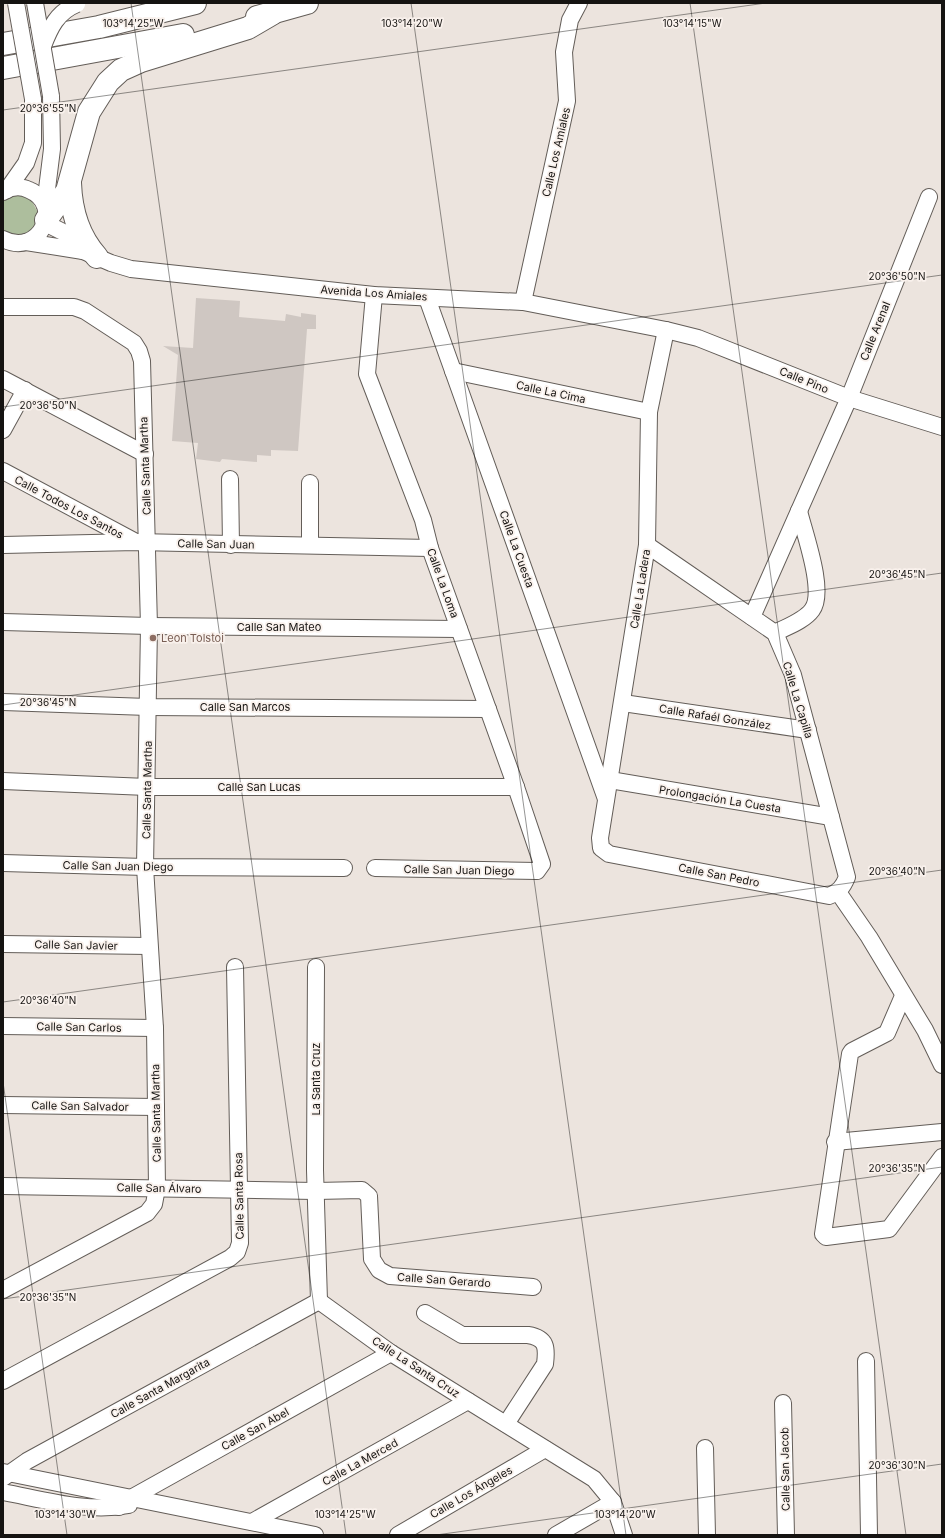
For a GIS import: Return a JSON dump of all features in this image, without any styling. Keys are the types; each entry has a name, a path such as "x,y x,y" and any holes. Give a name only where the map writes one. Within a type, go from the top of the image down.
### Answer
{"highway":[{"path":"3,44 99,26 195,3"},
{"path":"3,68 173,37 272,14 307,3"},
{"path":"45,216 63,198 70,183 89,112 108,82 121,70 141,61 248,28 272,14"},
{"path":"70,183 72,207 80,232 90,254"}],"street":[{"path":"5,191 26,163 32,148 34,132 34,99 16,3"},
{"path":"12,242 38,235 45,216 52,149 51,96 35,3"},
{"path":"43,46 55,20 65,10 78,3"},
{"name":"Calle Los Amiales","path":"523,302 567,101 564,52 570,20 579,3"},
{"name":"Avenida Los Amiales","path":"5,191 16,188 29,190 40,198 45,216 90,254"},
{"name":"Calle Arenal","path":"752,617 849,398 929,197"},
{"name":"Avenida Los Amiales","path":"12,242 90,254 132,269 374,295 523,302 666,330"},
{"name":"Calle La Loma","path":"374,295 367,374 422,520 430,548 516,787 542,864 540,868"},
{"name":"Calle La Cuesta","path":"427,298 607,801"},
{"name":"Calle Santa Martha","path":"3,307 74,307 85,311 134,343 139,351 142,361 145,454 142,542 149,626 146,867 149,946 155,1028 157,1188 154,1204 147,1213 3,1290"},
{"name":"Calle Pino","path":"666,330 698,338 849,398 942,427"},
{"name":"Calle La Ladera","path":"601,848 600,838 623,703 647,545 649,412 666,330"},
{"name":"Calle La Cima","path":"453,371 649,412"},
{"path":"3,379 145,454"},
{"path":"3,430 25,390"},
{"name":"Calle Todos Los Santos","path":"3,471 142,542"},
{"path":"230,479 231,545"},
{"path":"310,483 310,545"},
{"path":"647,545 775,633 813,610 816,594 816,576 799,510"},
{"name":"Calle San Juan","path":"3,545 142,542 430,548"},
{"name":"Calle San Mateo","path":"3,622 149,626 459,629"},
{"name":"Calle La Capilla","path":"775,633 793,675 847,877 844,885 838,892"},
{"name":"Calle San Marcos","path":"3,702 148,707 488,709"},
{"name":"Calle Rafaél González","path":"623,703 808,730"},
{"name":"Prolongación La Cuesta","path":"610,780 831,817"},
{"name":"Calle San Lucas","path":"3,781 147,786 516,787"},
{"name":"Calle San Pedro","path":"601,848 609,854 829,896 838,892"},
{"name":"Calle San Juan Diego","path":"3,864 146,867 233,866 344,868"},
{"name":"Calle San Juan Diego","path":"375,868 537,871 540,868"},
{"path":"838,892 869,937 903,996 925,1030 942,1064"},
{"name":"Calle San Javier","path":"3,944 149,946"},
{"name":"Calle Santa Rosa","path":"3,1381 230,1258 237,1252 240,1243 235,967"},
{"name":"La Santa Cruz","path":"316,967 316,1191"},
{"path":"903,996 887,1033 852,1051 850,1054 835,1142 822,1230 823,1234 826,1237 889,1229 942,1157"},
{"name":"Calle San Carlos","path":"3,1026 155,1028"},
{"name":"Calle San Salvador","path":"3,1105 156,1107"},
{"path":"835,1142 942,1132"},
{"name":"Calle San Álvaro","path":"3,1186 316,1191 362,1190 369,1196 369,1201"},
{"path":"316,1191 319,1301"},
{"name":"Calle San Gerardo","path":"369,1201 372,1259 379,1270 390,1276 533,1287"},
{"name":"Calle La Santa Cruz","path":"319,1301 391,1353 594,1479 610,1496"},
{"name":"Calle Santa Margarita","path":"5,1474 319,1301"},
{"path":"425,1313 462,1334 538,1336 544,1344 546,1353 545,1364 520,1405 506,1424"},
{"name":"Calle San Abel","path":"125,1503 391,1353"},
{"path":"866,1361 869,1535"},
{"name":"Calle La Merced","path":"252,1522 468,1401"},
{"name":"Calle San Jacob","path":"783,1403 786,1535"},
{"path":"705,1448 707,1535"},
{"name":"Calle Los Ángeles","path":"398,1535 545,1449"},
{"path":"5,1474 125,1503"},
{"path":"3,1492 88,1508 125,1503 151,1502 315,1535"},
{"path":"556,1535 610,1496 624,1535"}],"green space":[{"path":"21,194 32,201 38,213 38,220 31,231 18,237 3,231 3,200 7,197"}],"building":[{"path":"196,298 240,301 239,317 285,321 286,314 301,317 301,313 316,315 316,329 307,329 298,451 271,450 271,456 257,455 257,462 222,459 220,462 196,459 198,443 172,441 178,355 163,346 193,348"}],"place":[{"name":"Leon Tolstoi","path":"153,638"}]}
